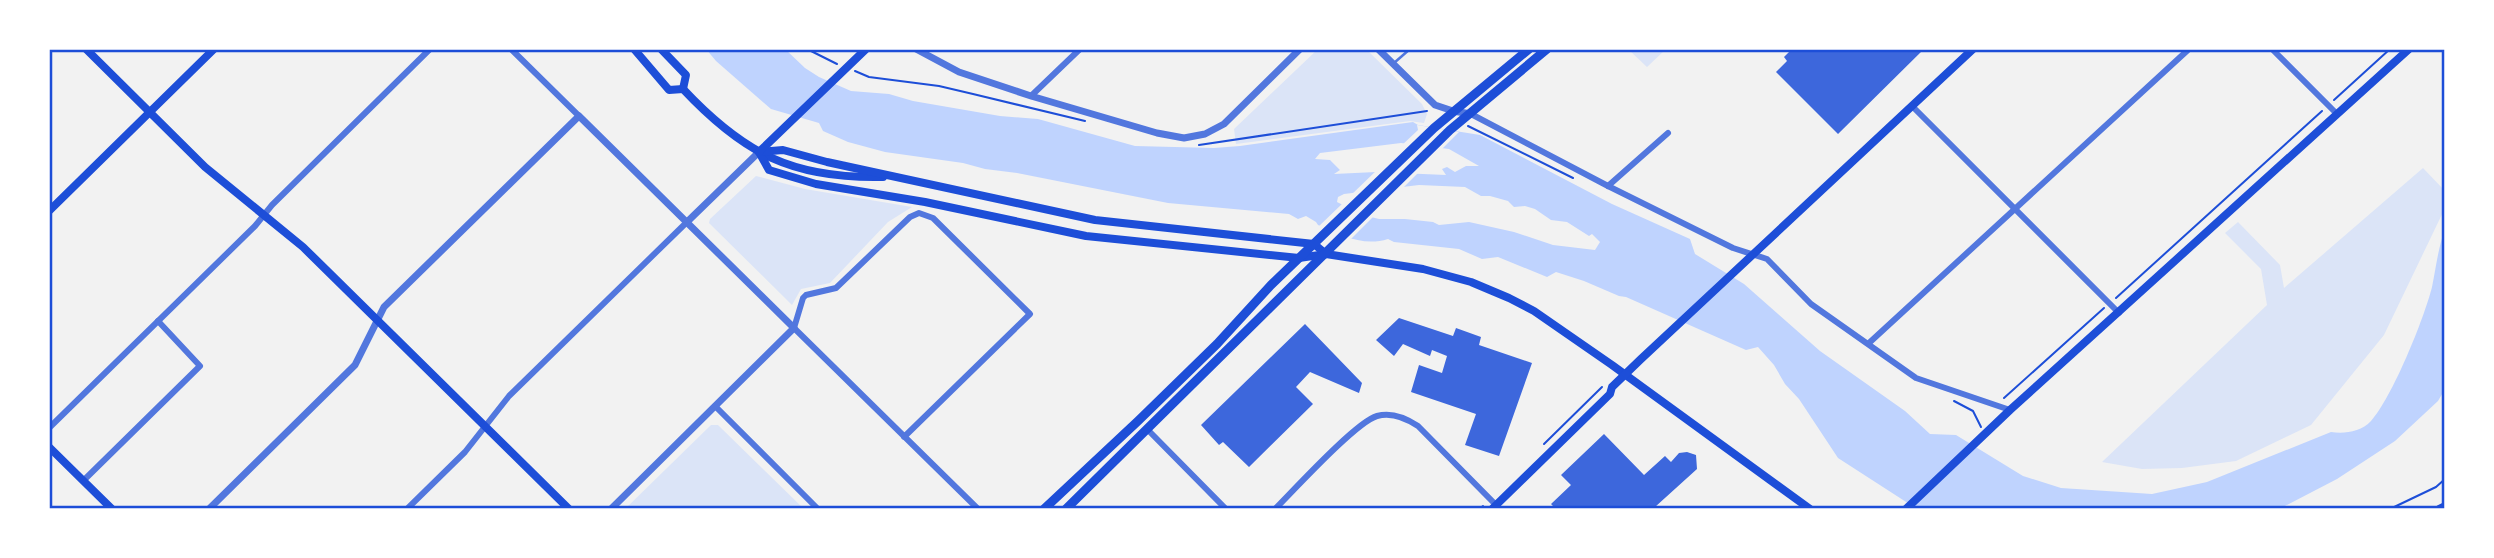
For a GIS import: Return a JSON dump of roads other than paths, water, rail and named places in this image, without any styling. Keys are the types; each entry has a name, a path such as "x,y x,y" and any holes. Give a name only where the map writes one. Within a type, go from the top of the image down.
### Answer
{"main road":[{"path":"86,49 222,183 303,247 569,509"},
{"path":"49,211 214,49"},
{"path":"634,49 670,90 683,89 718,124 739,141 759,152 791,166 820,173 855,178 896,177"},
{"path":"661,49 686,75 683,89"},
{"path":"1044,509 1157,403 1299,258 1434,128 1529,49"},
{"path":"1066,509 1450,131 1547,49"},
{"path":"1906,509 2010,411 2409,49"},
{"path":"1496,508 1609,394 1625,374 1970,50"},
{"path":"759,152 866,51"},
{"path":"759,152 783,150 1095,220 1314,244 1326,254"},
{"path":"759,152 769,170 816,184 925,202 1086,236 1299,258 1326,254 1440,272 1471,282 1534,311 1811,509"},
{"path":"49,447 112,509"},
{"path":"1786,490 1821,509"},
{"path":"2439,509 2445,506"}],"street":[{"path":"49,428 430,49"},
{"path":"511,49 978,509"},
{"path":"916,49 958,72 1157,133 1184,138 1205,134 1224,124 1300,49"},
{"path":"1031,96 1080,49"},
{"path":"1378,49 1435,105 1471,114 1733,248 1767,259 1811,304 1916,378 2010,411"},
{"path":"1869,343 2189,49"},
{"path":"2272,49 2337,114"},
{"path":"1912,106 2119,313"},
{"path":"209,509 355,365 386,305 579,116"},
{"path":"1608,186 1668,133"},
{"path":"407,509 465,452 509,396 759,152"},
{"path":"611,509 793,328 803,298 810,293 835,288 902,223 914,215 923,214 933,218 1030,314 904,437"},
{"path":"83,481 200,366 158,321"},
{"path":"715,406 818,509"},
{"path":"1275,509 1356,429 1375,416 1384,415 1403,418 1418,426 1496,508"},
{"path":"1147,429 1226,509"}],"lane":[{"path":"1393,64 1410,49"}],"water":[{"path":"706,49 785,49 819,77 851,91 889,94 913,101 1000,116 1038,119 1135,146 1240,146 1413,122 1480,135 1612,204 1690,239 1695,254 1744,284 1820,351 1905,411 1930,434 1956,435 2023,476 2061,488 2152,494 2207,482 2331,432 2352,431 2367,425 2388,395 2415,337 2432,287 2445,229 2445,389 2438,401 2395,441 2337,479 2279,509 1917,509 1838,458 1799,399 1758,347 1746,350 1584,281 1556,272 1547,277 1498,257 1482,259 1459,249 1394,242 1388,239 1370,242 1352,239 1318,225 1306,216 1298,219 1289,214 1168,203 963,163 885,152 848,142 823,131 819,123 771,109","holes":["1401,143 1449,149 1479,166 1466,166 1455,172 1447,167 1442,169 1446,175 1376,172 1334,174 1340,170 1330,160 1315,159 1320,153","1419,185 1465,187 1481,196 1508,201 1514,207 1535,209 1551,220 1567,222 1589,236 1592,234 1600,242 1595,250 1553,245 1514,232 1469,222 1439,225 1405,219 1379,219 1363,215 1337,202 1338,197 1344,194"]}]}
